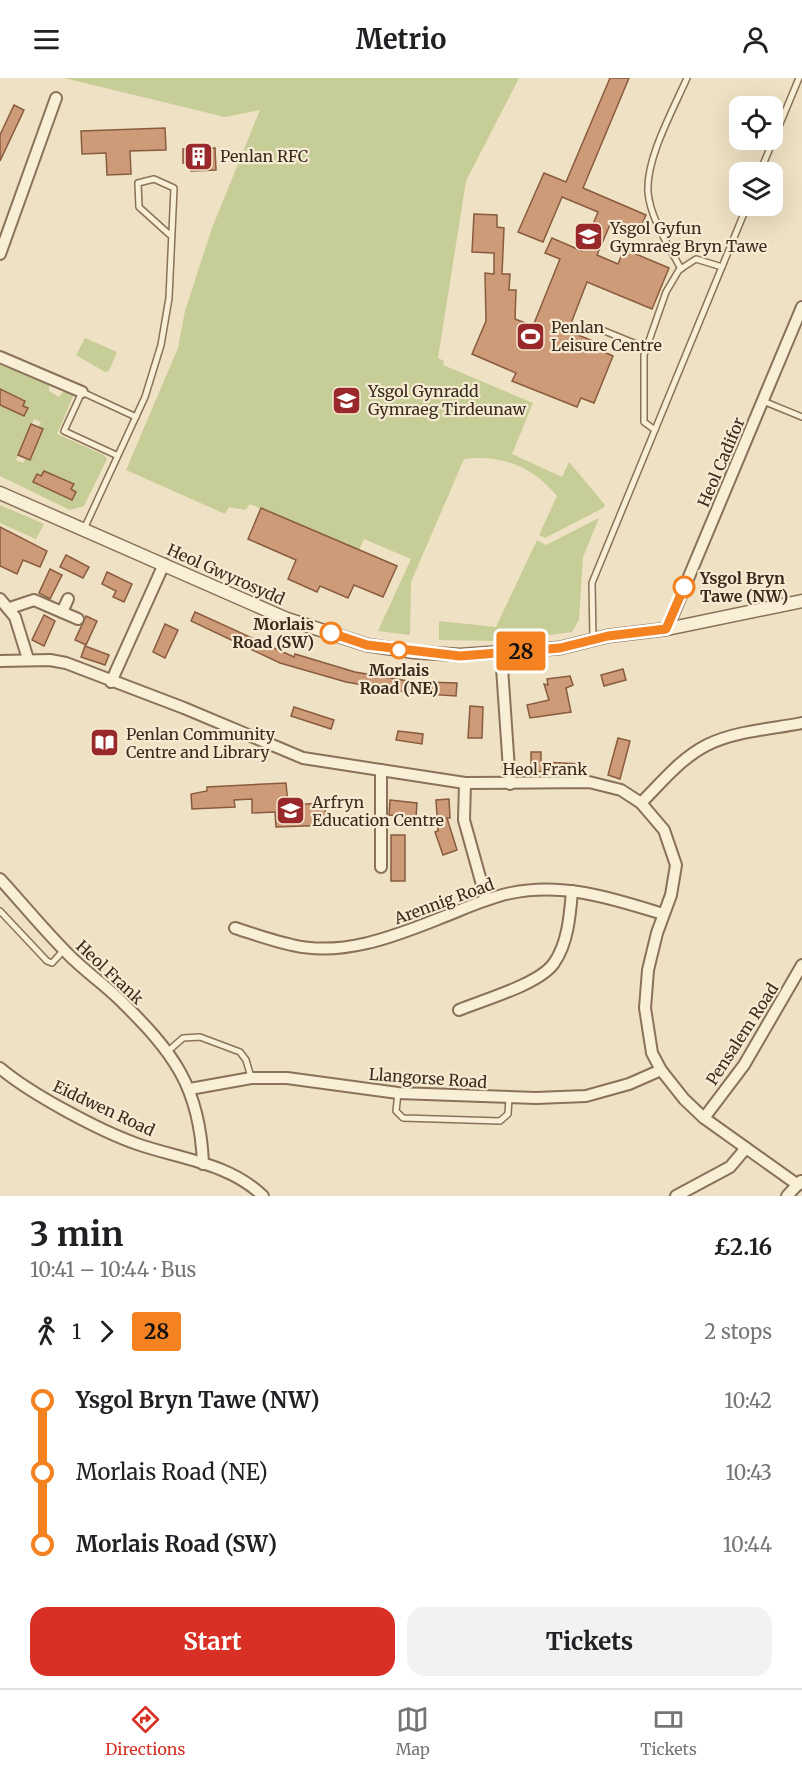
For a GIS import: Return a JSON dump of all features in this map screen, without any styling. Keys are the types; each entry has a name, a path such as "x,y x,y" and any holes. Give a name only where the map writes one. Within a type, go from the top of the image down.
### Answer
{"street":[{"path":"0,254 56,98"},
{"name":"Heol Cadifor","path":"666,629 763,401 797,331 802,307"},
{"path":"0,357 82,392"},
{"name":"Heol Gwyrosydd","path":"0,493 287,619 367,645 460,656 560,648 608,636 666,629 802,601"},
{"path":"111,682 164,564"},
{"path":"62,612 68,598"},
{"path":"0,599 10,608 28,659"},
{"path":"10,608 34,600 78,619"},
{"path":"501,653 510,784"},
{"name":"Heol Frank","path":"0,661 28,659 66,663 184,708 303,758 465,783 589,782 621,790 641,803 664,830 676,865 671,895 663,914 648,970 645,1008 652,1053 661,1070 684,1099 704,1118 800,1182"},
{"path":"641,803 677,767 707,745 740,735 802,723"},
{"path":"381,770 381,867"},
{"path":"465,783 464,819 486,899"},
{"name":"Heol Frank","path":"0,879 64,950 118,998 177,1064 190,1089 201,1132 203,1164"},
{"name":"Arennig Road","path":"235,928 294,946 342,948 413,929 486,899 512,892 543,889 600,894 663,914"},
{"path":"459,1010 542,975 554,964 562,950 569,921 572,891"},
{"name":"Pensalem Road","path":"704,1118 744,1065 802,965"},
{"name":"Eiddwen Road","path":"0,1068 57,1106 136,1144 187,1157 234,1175 263,1196"},
{"name":"Llangorse Road","path":"190,1089 251,1078 287,1078 398,1093 509,1098 586,1096 628,1084 661,1070"},
{"path":"676,1196 729,1167 746,1148"},
{"path":"787,1196 800,1182"}],"lane":[{"path":"681,269 662,235 648,194 656,152 687,78"},
{"path":"764,162 799,78"},
{"path":"84,528 116,455 136,417 154,372 167,322 174,188 154,179 138,183 139,207 170,235"},
{"path":"593,641 592,583 743,216"},
{"path":"654,430 642,421 646,348 666,292 681,269 696,259 722,267"},
{"path":"602,330 646,348"},
{"path":"116,455 64,431 82,392 136,417"},
{"path":"763,401 802,417"},
{"path":"0,911 47,961 52,963 64,950"},
{"path":"166,1052 183,1038 200,1037 240,1052 246,1060 251,1078"},
{"path":"398,1093 396,1111 403,1118 500,1122 508,1114 509,1098"}],"green space":[{"name":"Ysgol Gynradd Gymraeg Tirdeunaw","path":"64,78 519,78 466,181 438,358 444,361 443,365 533,403 512,454 562,477 569,462 605,505 603,508 545,538 539,535 557,496 548,486 527,470 504,461 464,459 411,582 410,635 378,631 411,559 364,539 359,550 250,504 245,510 229,507 225,514 126,470 178,348 185,311 212,228 260,110 225,117"},
{"path":"85,338 117,352 109,371 105,372 76,355"},
{"path":"0,361 45,381 49,384 49,391 59,397 65,390 74,394 57,434 104,455 107,459 84,506 70,510 0,476 0,405 24,416 28,408 23,406 25,400 0,389","holes":["34,419 41,422 38,427 43,430 30,459 26,458 23,463 16,460","44,471 73,485 71,489 76,492 73,499 34,482 37,474 41,476"]},
{"path":"0,505 44,524 36,539 0,523"},
{"path":"599,518 583,557 579,620 572,632 505,641 439,640 439,621 496,627 537,540 546,545"}],"building":[{"path":"610,78 629,78 583,188 646,215 639,231 612,220 597,255 618,264 624,249 669,268 652,309 587,282 568,331 593,341 591,346 613,356 594,403 581,398 577,407 512,381 516,373 472,354 486,321 485,273 494,274 494,253 472,252 474,214 497,215 497,227 504,228 502,274 510,274 509,290 516,290 515,319 533,326 560,259 545,253 552,238 582,251 598,212 562,197 543,242 518,232 544,173 566,182"},
{"path":"14,105 24,110 0,161 0,135"},
{"path":"165,128 166,150 130,151 131,174 107,175 106,153 82,154 81,131"},
{"name":"Penlan RFC","path":"215,148 216,170 191,171 191,163 183,163 183,149"},
{"path":"0,389 25,401 23,406 28,408 24,416 0,405"},
{"path":"31,424 43,429 30,460 18,455"},
{"path":"44,471 74,484 71,489 76,492 72,500 33,482 37,474 41,476"},
{"path":"261,508 397,566 383,597 354,585 348,598 320,586 317,592 288,579 296,560 248,539"},
{"path":"0,527 47,551 40,567 23,560 17,574 0,566"},
{"path":"66,555 89,567 83,578 60,567"},
{"path":"50,569 62,575 50,599 39,593"},
{"path":"107,572 132,584 124,602 113,597 116,591 102,584"},
{"path":"195,612 294,657 295,654 355,672 426,684 426,682 457,683 456,696 411,693 346,682 280,663 191,621"},
{"path":"44,615 55,621 44,646 32,640"},
{"path":"86,616 97,621 86,645 75,640"},
{"path":"165,624 178,630 165,658 153,652"},
{"path":"85,646 109,655 105,665 81,657"},
{"path":"623,669 626,680 604,686 601,675"},
{"path":"570,676 573,685 566,688 571,712 530,718 527,705 549,700 544,684 548,685 547,679"},
{"path":"470,706 483,707 482,738 468,738"},
{"path":"294,707 334,720 331,729 291,716"},
{"path":"398,731 423,734 422,744 396,740"},
{"path":"618,738 630,741 620,779 608,775"},
{"path":"531,752 541,752 541,762 583,764 583,773 531,771"},
{"path":"286,783 288,805 323,803 326,813 330,813 331,825 276,827 275,812 252,813 252,799 234,800 235,807 192,809 191,794 207,791 207,787"},
{"path":"449,799 450,818 447,818 457,850 443,855 435,832 438,831 436,800"},
{"path":"390,800 417,803 416,817 389,815"},
{"path":"391,835 405,835 405,881 391,881"}],"bus line":[{"name":"28","path":"331,633 367,645 460,656 560,648 608,636 666,629 684,587"}],"place":[{"name":"Penlan RFC","path":"199,156"},
{"name":"Ysgol Gyfun Gymraeg Bryn Tawe","path":"589,237"},
{"name":"Penlan Leisure Centre","path":"530,336"},
{"name":"Ysgol Gynradd Gymraeg Tirdeunaw","path":"347,400"},
{"name":"Ysgol Bryn Tawe (NW)","path":"684,587"},
{"name":"Morlais Road (SW)","path":"331,633"},
{"name":"Morlais Road (NE)","path":"399,650"},
{"name":"Penlan Community Centre and Library","path":"105,743"},
{"name":"Arfryn Education Centre","path":"291,811"}]}
